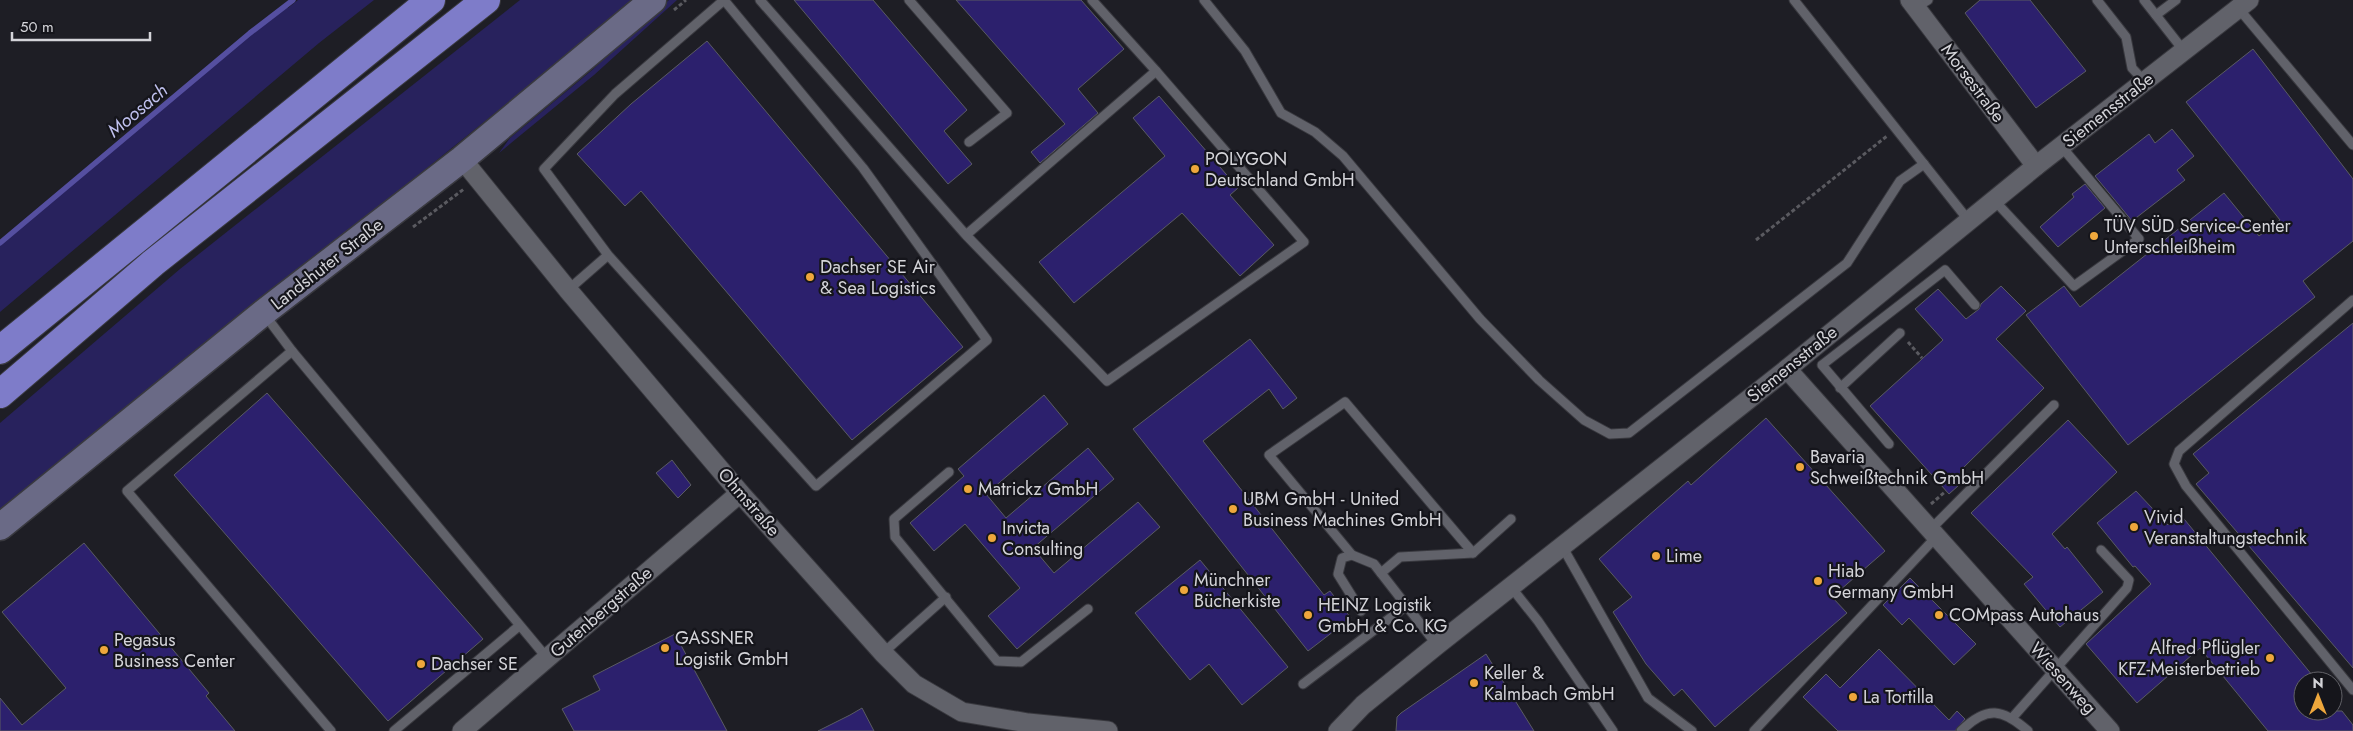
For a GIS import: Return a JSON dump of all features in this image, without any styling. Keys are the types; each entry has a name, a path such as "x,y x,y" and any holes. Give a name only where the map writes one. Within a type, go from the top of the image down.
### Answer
{"highway":[{"path":"0,350 431,0"},
{"path":"0,394 153,264 486,0"}],"main road":[{"name":"Landshuter Straße","path":"0,527 263,313 462,159 653,0"}],"street":[{"name":"Morsestraße","path":"1918,2 2036,166"},
{"name":"Siemensstraße","path":"1338,731 1363,705 1437,645 1786,369 2061,146 2244,4"},
{"name":"Ohmstraße","path":"462,159 568,290 740,493 883,653 914,684 962,712 1028,723 1108,731"},
{"name":"Wiesenweg","path":"1786,369 1934,532 2110,731"},
{"name":"Gutenbergstraße","path":"462,731 740,493"}],"lane":[{"path":"724,0 863,168 987,340 816,486 608,255 544,169 615,94 724,0"},
{"path":"760,0 966,235 1108,381 1304,242 1092,0"},
{"path":"909,0 1007,112 969,142"},
{"path":"1204,0 1245,51 1281,112 1315,132 1343,156 1480,319 1538,380 1584,420 1610,434 1629,433 1636,428 1847,263 1900,181 1924,164"},
{"path":"1794,0 1969,221"},
{"path":"2097,0 2126,37 2132,68 2145,82"},
{"path":"2144,0 2184,51"},
{"path":"2156,15 2176,0"},
{"path":"2244,4 2353,144"},
{"path":"966,235 1156,71"},
{"path":"1994,200 2074,286 2139,239 2061,146"},
{"path":"568,290 608,255"},
{"path":"1890,444 1819,362 1945,270 1975,305"},
{"path":"2353,300 2179,451 2174,464 2186,486 2353,690"},
{"path":"263,313 292,351 547,658"},
{"path":"1840,388 1900,333"},
{"path":"292,351 127,492 331,731"},
{"path":"1437,645 1374,564 1352,554 1269,455 1345,402 1473,553"},
{"path":"1754,731 1934,532 2054,405"},
{"path":"949,472 894,519 894,536 997,661 1021,662 1088,609"},
{"path":"1381,574 1400,557 1473,553 1511,519"},
{"path":"1562,546 1648,698 1692,731"},
{"path":"2012,717 2127,588 2129,580 2102,550"},
{"path":"1352,554 1342,558 1338,574 1361,611"},
{"path":"1511,586 1538,621 1612,731"},
{"path":"883,653 946,597"},
{"path":"1303,684 1406,606"},
{"path":"394,731 519,626"},
{"path":"1961,731 1971,721 1995,712 2012,717 2028,731"}],"path":[{"path":"1756,240 1896,129"},
{"path":"1900,333 1922,358"},
{"path":"1927,507 1946,491"}],"shaded area":[{"path":"298,0 374,0 319,43 0,312 0,240 285,5 288,8"},
{"path":"520,0 635,0 0,513 0,423 180,269"},
{"path":"669,0 677,0 594,75 499,153 510,138 591,71"}],"building":[{"path":"794,0 873,0 967,110 944,131 972,164 948,184"},
{"path":"956,0 1081,0 1124,49 1078,89 1098,113 1040,163 1031,152 1065,124"},
{"path":"1980,0 2030,0 2086,71 2036,108 1965,13"},
{"name":"Dachser SE Air & Sea Logistics","path":"707,41 963,347 852,440 641,191 625,206 577,154 631,104"},
{"path":"2253,49 2353,179 2353,241 2303,281 2315,297 2128,445 2026,315 2064,286 2080,307 2224,193 2259,236 2280,220 2186,102"},
{"path":"1159,96 1238,188 1230,195 1274,245 1240,276 1182,213 1074,303 1039,262 1165,156 1133,118"},
{"path":"2172,129 2194,156 2177,170 2185,180 2132,221 2095,176 2149,134 2155,143"},
{"path":"2085,184 2105,208 2058,247 2040,227 2074,197 2072,194"},
{"path":"2001,286 2026,311 1996,339 2044,388 1961,470 1968,477 1949,494 1870,406 1943,340 1915,309 1938,289 1966,319 1979,309 1981,304"},
{"path":"2353,323 2353,668 2196,484 2209,473 2193,454"},
{"path":"1250,339 1297,398 1283,409 1269,389 1203,441 1324,595 1330,591 1351,618 1308,651 1133,429"},
{"path":"267,393 483,639 388,721 174,475"},
{"path":"1044,395 1068,424 986,494 1006,518 1088,448 1114,479 1033,548 1054,573 1138,502 1160,527 1017,649 988,616 1020,588 965,524 934,551 910,523 964,476 958,469"},
{"path":"1766,418 1885,551 1832,597 1847,613 1715,727 1682,689 1674,696 1646,664 1613,612 1632,597 1599,559 1688,481 1691,485"},
{"path":"2068,420 2117,472 2052,534 2065,549 2067,547 2103,592 2060,627 2024,584 2033,577 1971,513"},
{"path":"672,460 691,485 678,498 656,473"},
{"path":"2136,491 2168,525 2180,514 2309,671 2293,671 2293,721 2343,721 2343,712 2353,725 2353,731 2268,731 2200,648 2137,703 2086,644 2151,584 2135,566 2133,567 2097,523"},
{"name":"Pegasus Business Center","path":"84,543 209,693 206,696 235,731 0,731 0,698 22,725 66,688 2,612"},
{"path":"1200,560 1288,667 1242,705 1209,664 1190,680 1135,613"},
{"path":"1910,578 1976,644 1954,665 1909,618 1902,625 1883,605"},
{"path":"675,634 727,731 574,731 562,709 600,690 593,676"},
{"path":"1879,649 1949,720 1957,711 1965,719 1955,731 1838,731 1803,697 1826,674 1840,688"},
{"name":"Keller & Kalmbach GmbH","path":"1486,654 1534,731 1396,731 1397,717 1401,713"},
{"path":"862,708 874,731 818,731 850,715"}],"waterway":[{"name":"Moosach","path":"0,243 250,33 293,0"}],"place":[{"name":"POLYGON Deutschland GmbH","path":"1195,169"},
{"name":"TÜV SÜD Service-Center Unterschleißheim","path":"2094,236"},
{"name":"Dachser SE Air & Sea Logistics","path":"810,277"},
{"name":"Bavaria Schweißtechnik GmbH","path":"1800,467"},
{"name":"Matrickz GmbH","path":"968,489"},
{"name":"UBM GmbH - United Business Machines GmbH","path":"1233,509"},
{"name":"Vivid Veranstaltungstechnik","path":"2134,527"},
{"name":"Invicta Consulting","path":"992,538"},
{"name":"Lime","path":"1656,556"},
{"name":"Hiab Germany GmbH","path":"1818,581"},
{"name":"Münchner Bücherkiste","path":"1184,590"},
{"name":"HEINZ Logistik GmbH & Co. KG","path":"1308,615"},
{"name":"COMpass Autohaus","path":"1939,615"},
{"name":"GASSNER Logistik GmbH","path":"665,648"},
{"name":"Pegasus Business Center","path":"104,650"},
{"name":"Alfred Pflügler KFZ-Meisterbetrieb","path":"2270,658"},
{"name":"Dachser SE","path":"421,664"},
{"name":"Keller & Kalmbach GmbH","path":"1474,683"},
{"name":"La Tortilla","path":"1853,697"}]}
